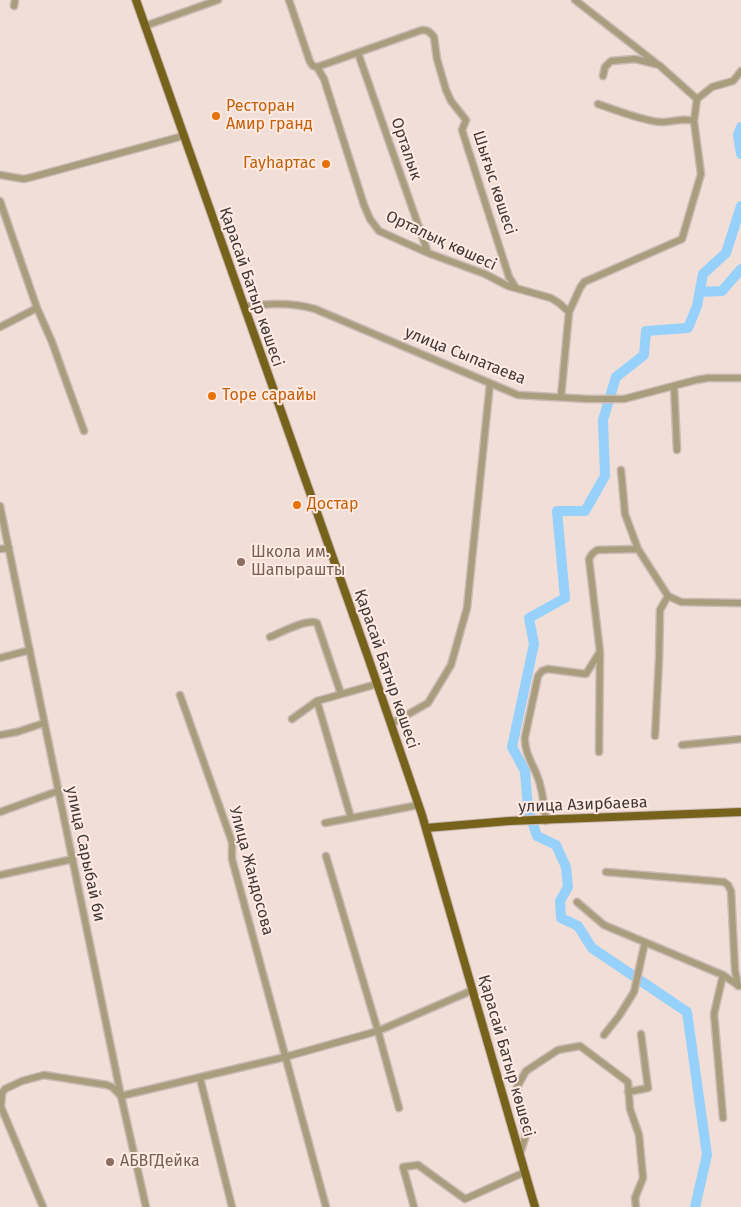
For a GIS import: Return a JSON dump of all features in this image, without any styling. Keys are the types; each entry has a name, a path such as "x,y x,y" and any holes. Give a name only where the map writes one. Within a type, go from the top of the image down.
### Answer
{"main road":[{"name":"Қарасай Батыр көшесі","path":"136,0 419,805 535,1207"},
{"name":"улица Азирбаева","path":"426,828 509,821 741,812"}],"street":[{"path":"145,26 218,0"},
{"name":"Орталық көшесі","path":"289,0 310,62 313,66 317,67 324,79 370,219 379,231 428,253 473,269 500,283 551,298 568,312"},
{"path":"575,0 659,65 697,99"},
{"name":"Шығыс көшесі","path":"358,53 422,30 428,30 431,33 435,44 436,59 446,90 451,101 466,120 462,130 509,277 516,288"},
{"path":"317,67 358,53"},
{"name":"Орталык","path":"358,53 428,253"},
{"path":"604,76 605,67 610,61 617,59 635,60 659,65"},
{"path":"561,397 568,312 580,288 584,282 682,239 701,174 694,121 697,99 712,87 733,81 741,70"},
{"path":"598,104 662,123 687,118 694,121"},
{"path":"0,175 24,179 184,136"},
{"path":"0,201 37,308 52,342 84,431"},
{"name":"улица Сыпатаева","path":"244,307 268,303 300,304 518,395 616,399 638,396 708,378 741,378"},
{"path":"0,327 37,308"},
{"path":"391,724 428,703 451,665 467,608 490,383"},
{"path":"674,386 677,450"},
{"path":"621,470 624,514 638,548 668,596 680,602 741,603"},
{"name":"улица Сарыбай би","path":"0,506 121,1096 146,1207"},
{"path":"0,549 9,548"},
{"path":"599,752 600,652 589,560 597,550 638,548"},
{"path":"655,736 660,610 668,596"},
{"path":"270,637 306,622 313,621 317,623 342,694"},
{"path":"0,658 30,650"},
{"path":"544,821 540,784 524,747 538,676 542,671 548,669 586,674 600,652"},
{"path":"292,719 316,701 377,684"},
{"name":"Улица Жандосова","path":"180,695 232,842 232,859 326,1207"},
{"path":"316,701 351,818"},
{"path":"0,735 17,732 44,723"},
{"path":"682,745 741,739"},
{"path":"0,812 58,792"},
{"path":"325,823 419,805"},
{"path":"326,856 399,1108"},
{"path":"0,875 73,859"},
{"path":"606,872 724,882 728,885 731,891 734,970 740,986"},
{"path":"577,902 604,924 723,975 740,986"},
{"path":"604,1035 620,1016 634,992 645,942"},
{"path":"723,975 714,1014 723,1118"},
{"path":"43,1207 1,1108 3,1091 22,1081 49,1075 107,1085 112,1087 121,1096 285,1057 378,1031 472,990"},
{"path":"628,1092 648,1088 640,1034"},
{"path":"520,1154 526,1135 517,1087 526,1071 558,1050 580,1046 628,1082 630,1109 639,1135 643,1178 636,1198 636,1207"},
{"path":"200,1078 232,1207"},
{"path":"414,1207 403,1167 418,1165 465,1199 525,1172"}],"waterway":[{"path":"741,127 738,135 741,154"},
{"path":"695,1207 707,1155 687,1012 592,948 578,926 561,918 560,901 568,887 566,867 556,845 537,836 528,809 525,771 512,747 534,644 529,618 565,598 557,511 585,511 605,476 603,420 616,377 644,355 646,331 688,328 697,306 703,274 726,253 741,206"},
{"path":"700,292 722,291 741,269"}],"place":[{"name":"Ресторан Амир гранд","path":"216,116"},
{"name":"Гауhартас","path":"326,164"},
{"name":"Торе сарайы","path":"212,396"},
{"name":"Достар","path":"297,505"},
{"name":"Школа им. Шапырашты","path":"241,562"},
{"name":"АБВГДейка","path":"110,1162"}]}
